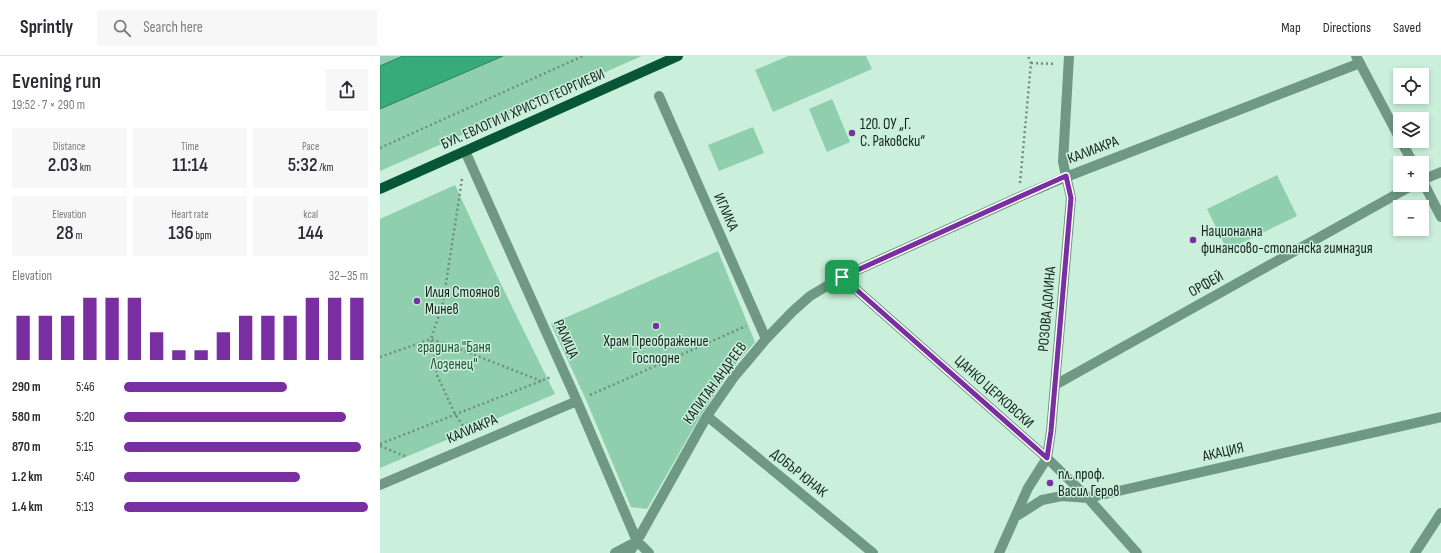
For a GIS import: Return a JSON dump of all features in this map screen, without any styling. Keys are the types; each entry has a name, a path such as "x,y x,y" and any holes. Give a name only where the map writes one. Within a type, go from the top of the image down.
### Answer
{"main road":[{"name":"БУЛ. ЕВЛОГИ И ХРИСТО ГЕОРГИЕВИ","path":"380,189 678,56"}],"street":[{"name":"РОЗОВА ДОЛИНА","path":"999,553 1028,488 1047,458 1051,431 1071,198 1063,162 1068,60"},
{"path":"1358,60 1393,125"},
{"name":"КАЛИАКРА","path":"842,277 1066,176 1358,60"},
{"name":"ИГЛИКА","path":"659,96 766,339"},
{"name":"РАЛИЦА","path":"465,151 577,401 637,541 648,553"},
{"path":"1429,177 1441,172"},
{"name":"ОРФЕЙ","path":"1056,385 1401,192"},
{"path":"1428,192 1441,217"},
{"name":"КАПИТАН АНДРЕЕВ","path":"630,553 707,416 734,377 766,339 793,311 810,296 842,277"},
{"name":"ЦАНКО ЦЕРКОВСКИ","path":"842,277 1047,458 1088,498 1137,553"},
{"name":"КАЛИАКРА","path":"380,485 577,401"},
{"name":"ДОБЪР ЮНАК","path":"707,416 873,553"},
{"name":"АКАЦИЯ","path":"1015,517 1042,500 1062,496 1088,498 1441,417"},
{"path":"1415,553 1441,514"},
{"path":"615,553 637,541"}],"path":[{"path":"380,148 583,56"},
{"path":"1019,197 1030,63 1028,56"},
{"path":"1030,63 1068,60"},
{"path":"463,173 443,303 431,339 437,375 455,414 475,444"},
{"path":"577,401 736,331"},
{"path":"380,357 431,339 541,381"},
{"path":"380,445 564,372"},
{"path":"380,445 425,465"}],"green space":[{"path":"380,56 642,56 380,171"},
{"path":"788,56 866,56 872,69 773,112 755,70"},
{"path":"832,99 850,142 827,152 809,109"},
{"path":"753,127 764,153 719,171 708,145"},
{"path":"1277,175 1297,216 1227,250 1207,209"},
{"name":"градина \"Баня Лозенец\"","path":"455,185 497,276 555,394 380,468 380,219"},
{"path":"718,251 755,342 730,371 701,415 647,509 631,507 587,402 551,324"}],"shaded area":[{"path":"403,56 503,56 380,109 380,66"}],"place":[{"name":"120. ОУ „Г. С. Раковски“","path":"852,133"},
{"name":"Национална финансово-стопанска гимназия","path":"1193,240"},
{"name":"Илия Стоянов Минев","path":"417,301"},
{"name":"Храм Преображение Господне","path":"656,326"},
{"name":"пл. проф. Васил Геров","path":"1050,483"}],"route":[{"path":"1066,176 1071,198 1051,431 1047,458 883,313 842,277 1066,176"}]}
